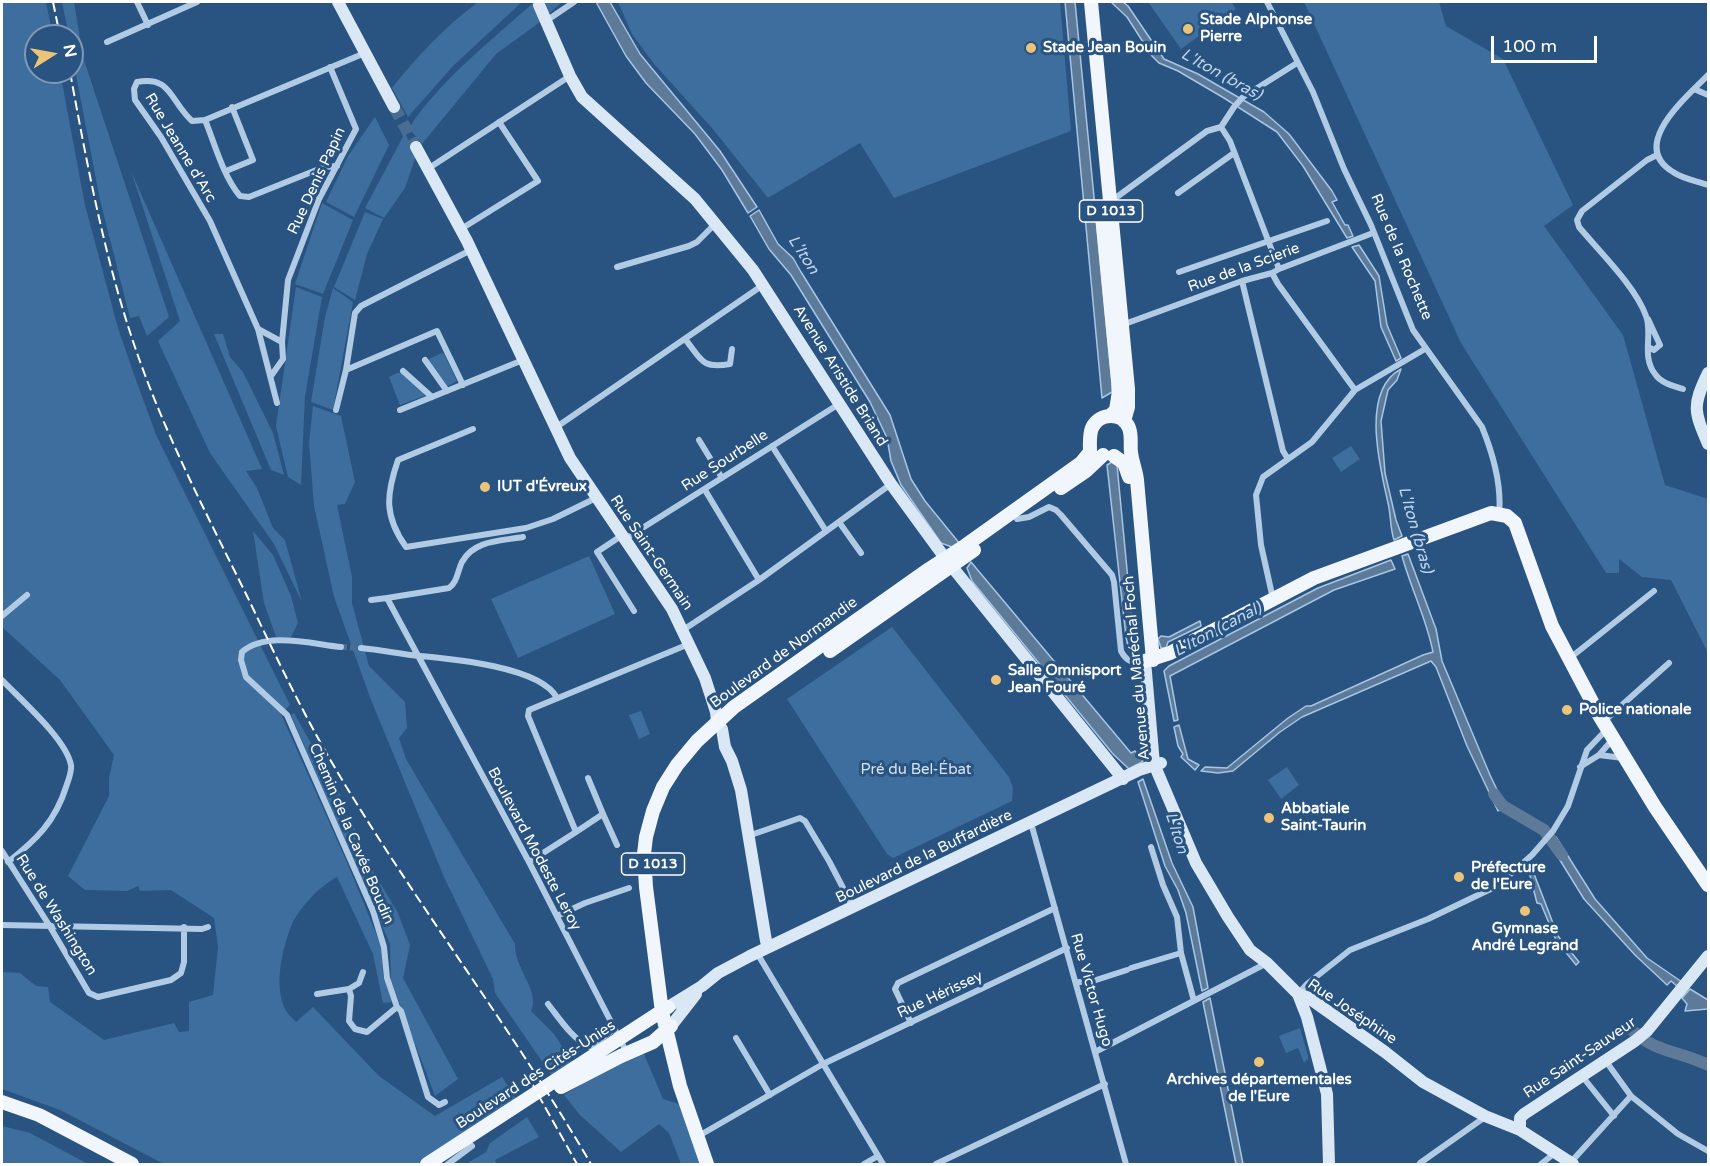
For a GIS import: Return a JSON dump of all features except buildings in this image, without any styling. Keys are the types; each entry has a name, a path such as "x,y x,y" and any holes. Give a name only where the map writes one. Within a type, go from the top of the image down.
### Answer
{"main road":[{"path":"338,2 394,106"},
{"name":"D 1013","path":"1082,2 1119,391 1116,410 1110,416"},
{"name":"D 1013","path":"1090,2 1128,390 1128,407 1124,421"},
{"name":"Avenue Aristide Briand","path":"539,5 570,76 589,105 695,199 716,224 764,285 891,484 949,562 1127,773"},
{"name":"Rue Saint-Germain","path":"416,147 471,250 570,458 659,589 683,630 705,678 724,747 732,761 741,790 766,941 763,950"},
{"path":"1708,373 1699,392 1696,411 1708,444"},
{"path":"1110,416 1124,421 1130,430 1130,440 1124,450 1109,455 1095,448 1090,438 1099,419 1110,416"},
{"name":"Boulevard de Normandie","path":"949,562 966,545 1081,463 1090,452 1090,438"},
{"name":"Avenue du Maréchal Foch","path":"1130,440 1137,480 1149,660 1161,778"},
{"name":"Boulevard de Normandie","path":"661,1012 662,986 652,872 653,848 658,819 679,775 734,707 949,562 1017,519 1109,455"},
{"name":"Avenue du Maréchal Foch","path":"1109,455 1124,463 1128,470 1149,660"},
{"path":"1149,660 1170,653 1314,578 1406,544 1431,541 1507,516 1515,523 1552,626 1569,659 1608,730 1655,807 1708,885"},
{"name":"Boulevard de la Buffardière","path":"661,1012 718,973 763,950 1031,823 1109,785 1127,773 1158,763"},
{"name":"Rue Joséphine","path":"1161,778 1205,880 1250,950 1267,963 1298,994 1309,998 1423,1082 1485,1116 1520,1130 1571,1164"},
{"name":"Rue Saint-Sauveur","path":"1520,1130 1520,1118 1524,1114 1640,1037 1708,956"},
{"name":"Boulevard de la Buffardière","path":"669,1028 702,986"},
{"path":"1298,994 1307,1017 1327,1094 1329,1164"},
{"path":"1307,1017 1312,1007 1319,1006"},
{"name":"D 1013","path":"661,1012 669,1028 712,1164"},
{"name":"Boulevard des Cités-Unies","path":"427,1164 617,1034 661,1012"},
{"name":"D 1013","path":"669,1028 672,1055 680,1086 707,1164"},
{"name":"Boulevard des Cités-Unies","path":"443,1164 564,1085 653,1042 669,1028"},
{"path":"633,1051 654,1049 672,1055"},
{"path":"2,1102 39,1115 132,1164"}],"street":[{"path":"137,2 148,25"},
{"path":"107,42 197,2"},
{"path":"546,21 574,2"},
{"name":"Rue de la Rochette","path":"1267,2 1312,93 1413,330 1482,427 1501,494 1499,517"},
{"path":"338,166 324,167 249,197 240,196 226,171 205,120 365,53"},
{"path":"1110,202 1207,132 1221,127 1243,97 1298,63"},
{"name":"Rue Denis Papin","path":"271,376 283,359 282,342 288,280 319,199 356,129 330,67"},
{"path":"1708,75 1661,127 1656,141 1657,154 1661,162 1673,172 1708,185"},
{"path":"429,168 570,76"},
{"name":"Rue Jeanne d'Arc","path":"205,120 192,121 183,113 164,84 151,79 137,82 134,89 135,100 161,137 210,221 258,329 277,403"},
{"path":"1694,89 1708,95"},
{"path":"226,171 253,160 232,107"},
{"path":"461,230 538,181 499,122"},
{"path":"1221,127 1234,153 1279,268"},
{"path":"1178,193 1234,153"},
{"path":"1648,347 1654,350 1660,345 1639,302 1579,227 1576,220 1582,211 1657,154"},
{"path":"1179,272 1327,221"},
{"path":"617,267 689,246 697,242 716,224"},
{"name":"Rue de la Scierie","path":"1122,325 1242,281 1272,273 1279,268 1373,233"},
{"path":"336,410 346,370 355,313 361,306 471,250"},
{"path":"1272,273 1355,390"},
{"path":"1242,281 1283,452 1288,459"},
{"path":"555,428 764,285"},
{"path":"1647,318 1648,359 1655,374 1666,384 1683,389"},
{"path":"258,329 282,342"},
{"path":"346,370 437,331 463,385"},
{"path":"685,339 704,363 714,366 730,364 732,349"},
{"path":"1274,600 1262,545 1256,495 1263,477 1312,442 1355,390 1425,349"},
{"path":"425,360 447,391"},
{"path":"400,410 524,360"},
{"path":"403,371 432,397"},
{"name":"Rue Sourbelle","path":"634,611 597,552 705,490 840,404"},
{"path":"473,429 398,460 388,494 395,531 406,547 526,528 553,519 596,498"},
{"path":"699,440 722,478"},
{"path":"772,446 826,531"},
{"path":"683,630 759,580 891,484"},
{"path":"705,490 759,580"},
{"path":"1017,519 1029,517 1049,507 1056,510 1112,575 1121,651 1125,658 1132,663 1149,660"},
{"path":"839,522 861,553"},
{"path":"371,600 449,588 456,583 462,562 472,550 481,544 523,537"},
{"path":"1569,659 1654,591"},
{"path":"2,616 27,595"},
{"name":"Boulevard Modeste Leroy","path":"387,598 529,862 617,1034 633,1051"},
{"name":"Chemin de la Cavée Boudin","path":"340,647 272,640 248,647 242,652 241,660 246,677 287,715 373,911 384,947 387,978 397,1007 401,1011 428,1098 440,1105 445,1102"},
{"path":"576,832 528,716 529,710 690,644"},
{"path":"361,648 483,663 514,672 553,690 557,698"},
{"path":"1298,994 1307,984 1350,950 1428,919 1497,886 1553,831 1568,806 1587,750 1669,663"},
{"path":"2,681 65,750 71,770 62,800 49,824 33,843 5,862"},
{"path":"1580,767 1599,755 1608,730"},
{"path":"1599,755 1626,758"},
{"path":"588,778 617,845"},
{"path":"529,862 603,814"},
{"path":"748,836 800,818 805,821 853,908"},
{"name":"Rue Victor Hugo","path":"1031,823 1126,1164"},
{"path":"1151,847 1163,885 1177,917 1181,953 1194,1001"},
{"name":"Rue de Washington","path":"2,851 5,862 49,925 89,993 98,997 171,980 182,973 184,927"},
{"path":"557,916 585,903 628,888"},
{"path":"911,1023 895,988 898,983 1055,908"},
{"path":"2,926 202,929 208,927"},
{"name":"Rue Hérissey","path":"702,1134 823,1064 1067,948"},
{"path":"763,950 823,1064 883,1164"},
{"path":"1076,983 1093,981 1181,953"},
{"path":"1095,1052 1267,963"},
{"path":"317,994 349,989 359,983 363,972"},
{"path":"349,989 351,996 349,1021 355,1029 367,1032 397,1007"},
{"path":"548,1004 564,1024 590,1047 617,1034"},
{"path":"736,1038 770,1095"},
{"path":"1605,1060 1631,1095 1678,1134 1708,1151"},
{"path":"1582,1076 1614,1116"},
{"path":"936,1164 1104,1084"},
{"path":"1571,1164 1631,1095"},
{"path":"1421,1164 1485,1116"},
{"path":"448,1164 472,1146"},
{"path":"1541,1164 1556,1152"},
{"path":"864,1164 878,1156"}],"green space":[{"path":"2,2 46,2 51,24 24,24 24,84 62,84 85,205 118,328 137,383 157,437 290,705 281,714 346,860 382,948 383,976 392,1002 383,1003 373,954 337,877 317,891 305,904 288,934 280,968 280,991 286,1011 296,1022 313,1007 379,1076 435,1116 502,1077 517,1100 417,1164 164,1164 60,1110 2,1089 2,972 20,973 36,986 48,987 50,1002 104,1040 174,1023 179,1032 189,1031 189,1002 213,995 218,947 214,918 171,890 140,891 138,886 127,891 85,890 68,876 109,796 109,778 114,755 60,680 2,627"},
{"path":"62,2 74,2 78,24 67,24"},
{"path":"478,2 522,2 453,66 408,117 392,88 432,42"},
{"path":"534,2 562,2 536,25 496,54 422,144 409,128 422,110 467,61"},
{"path":"618,2 1060,2 1071,131 894,198 860,143 768,198 712,128 654,64 632,34"},
{"name":"Stade Alphonse Pierre","path":"1148,2 1231,2 1236,9 1181,49"},
{"path":"1304,2 1439,2 1446,26 1503,59 1573,205 1544,226 1623,335 1665,485 1708,499 1708,653 1671,580 1642,577 1619,559 1619,573 1606,573 1461,343"},
{"path":"84,60 169,317 147,336 139,316 130,318 100,200 78,84 84,84"},
{"path":"375,117 389,145 354,217 326,202 348,156"},
{"path":"405,133 416,156 405,188 384,218 365,208"},
{"path":"131,171 262,469 246,471 257,488 273,528 285,540 302,602 274,544 210,453 158,341 180,321"},
{"path":"322,203 353,220 323,294 295,284"},
{"path":"365,212 383,219 367,254 355,300 334,287"},
{"path":"296,287 322,297 305,396 301,485 288,477 276,426"},
{"path":"333,288 353,302 333,410 311,402 325,317"},
{"path":"214,334 223,334 230,357 243,372 273,433 284,475 271,470"},
{"path":"442,353 457,381 446,387 427,360"},
{"path":"401,373 425,394 424,396 400,405 389,377"},
{"path":"313,406 341,416 355,482 345,504 337,505 352,577 352,603 369,666 405,702 407,728 399,738 406,759 515,944 518,962 533,996 531,1011 554,1034 573,1063 552,1076 495,993 493,979 444,877 371,700 334,597 314,506 309,443"},
{"path":"1351,446 1360,459 1341,472 1332,458"},
{"path":"253,531 273,555 291,596 298,623 291,637 276,637 264,603"},
{"path":"589,556 615,614 518,658 491,599"},
{"name":"Pré du Bel-Ébat","path":"892,627 1009,777 1013,788 1012,801 893,858 887,854 787,699"},
{"path":"641,711 650,734 639,739 629,715"},
{"path":"294,713 346,805 343,811 359,835 355,841 398,913 410,945 403,978 458,1079 435,1096 391,981 390,944 291,715"},
{"path":"1287,767 1299,785 1281,799 1268,780"},
{"path":"1300,1028 1308,1056 1304,1063 1298,1048 1286,1053 1279,1036"},
{"path":"644,1054 663,1099 685,1106 704,1164 681,1164 669,1133 659,1124 621,1152 580,1115 564,1095 614,1064"},
{"path":"527,1117 539,1137 495,1160 497,1164 466,1164 486,1152 490,1143"},
{"path":"2,1126 30,1133 88,1164 2,1164"}],"shaded area":[{"path":"596,2 610,2 640,54 720,151 757,207 748,213 722,170 695,134 646,83 626,56"},
{"path":"1065,2 1075,2 1112,382 1112,392 1102,398"},
{"path":"1111,2 1123,2 1128,6 1164,59 1198,74 1264,112 1289,134 1332,191 1337,200 1332,202 1353,236 1347,238 1303,166 1277,132 1178,71 1159,63 1127,17"},
{"path":"759,210 778,244 793,258 890,415 911,479 925,501 960,544 952,547 941,543 901,485 891,461 887,438 870,402 791,275 769,249 750,216"},
{"path":"1359,245 1379,276 1387,325 1401,358 1396,361 1381,327 1375,281 1352,247"},
{"path":"1401,369 1397,380 1388,390 1381,421 1385,473 1402,536 1394,540 1376,430 1381,394 1388,380"},
{"path":"1112,462 1117,465 1133,632 1138,644 1128,646 1107,465"},
{"path":"1408,554 1436,629 1442,661 1490,775 1500,796 1507,803 1498,811 1467,746 1436,667 1431,661 1302,717 1233,771 1218,773 1201,771 1205,767 1227,768 1306,706 1311,706 1433,652 1402,556"},
{"path":"1391,560 1395,569 1334,590 1170,676 1178,720 1174,721 1164,671 1169,666 1318,588"},
{"path":"971,562 1131,753 1135,751 1142,762 1129,769 1113,754 972,581 967,568"},
{"path":"1200,621 1201,626 1168,642 1166,648 1161,648 1158,639 1161,636 1169,637"},
{"path":"1179,725 1188,759 1199,765 1195,770 1181,757 1183,754 1178,746 1174,727"},
{"path":"1143,779 1172,863 1193,907 1208,988 1202,991 1186,913 1178,890 1165,866 1138,782"},
{"path":"1556,837 1595,899 1647,958 1682,982 1678,987 1671,981 1667,985 1635,955 1584,899 1550,844"},
{"path":"1531,866 1558,936 1579,962 1576,965 1556,940 1541,904 1537,903 1528,868"},
{"path":"1690,989 1708,1000 1708,1009 1685,1011 1687,1004 1682,998"},
{"path":"1210,998 1243,1164 1236,1164 1203,1002"}],"waterway":[{"name":"L'Iton (bras)","path":"1494,794 1503,806 1544,830 1562,855"},
{"path":"1631,1029 1649,1043 1708,1065"}],"tunnel":[{"path":"394,107 416,147"},
{"path":"341,647 361,648"}],"railway":[{"path":"53,2 58,24"},
{"path":"72,84 92,187 120,301 145,375 194,488 292,689 341,778 371,827 531,1066 591,1164"},
{"path":"531,1082 577,1164"}],"place":[{"name":"Stade Alphonse Pierre","path":"1188,29"},
{"name":"Stade Jean Bouin","path":"1031,48"},
{"name":"IUT d'Évreux","path":"485,487"},
{"name":"Salle Omnisport Jean Fouré","path":"996,680"},
{"name":"Police nationale","path":"1567,710"},
{"name":"Abbatiale Saint-Taurin","path":"1269,818"},
{"name":"Préfecture de l'Eure","path":"1459,877"},
{"name":"Gymnase André Legrand","path":"1525,911"},
{"name":"Archives départementales de l'Eure","path":"1259,1062"}],"water label":[{"name":"L'Iton","path":"803,255"},
{"name":"L'Iton (canal)","path":"1218,630"},
{"name":"L'Iton","path":"1176,833"}]}
